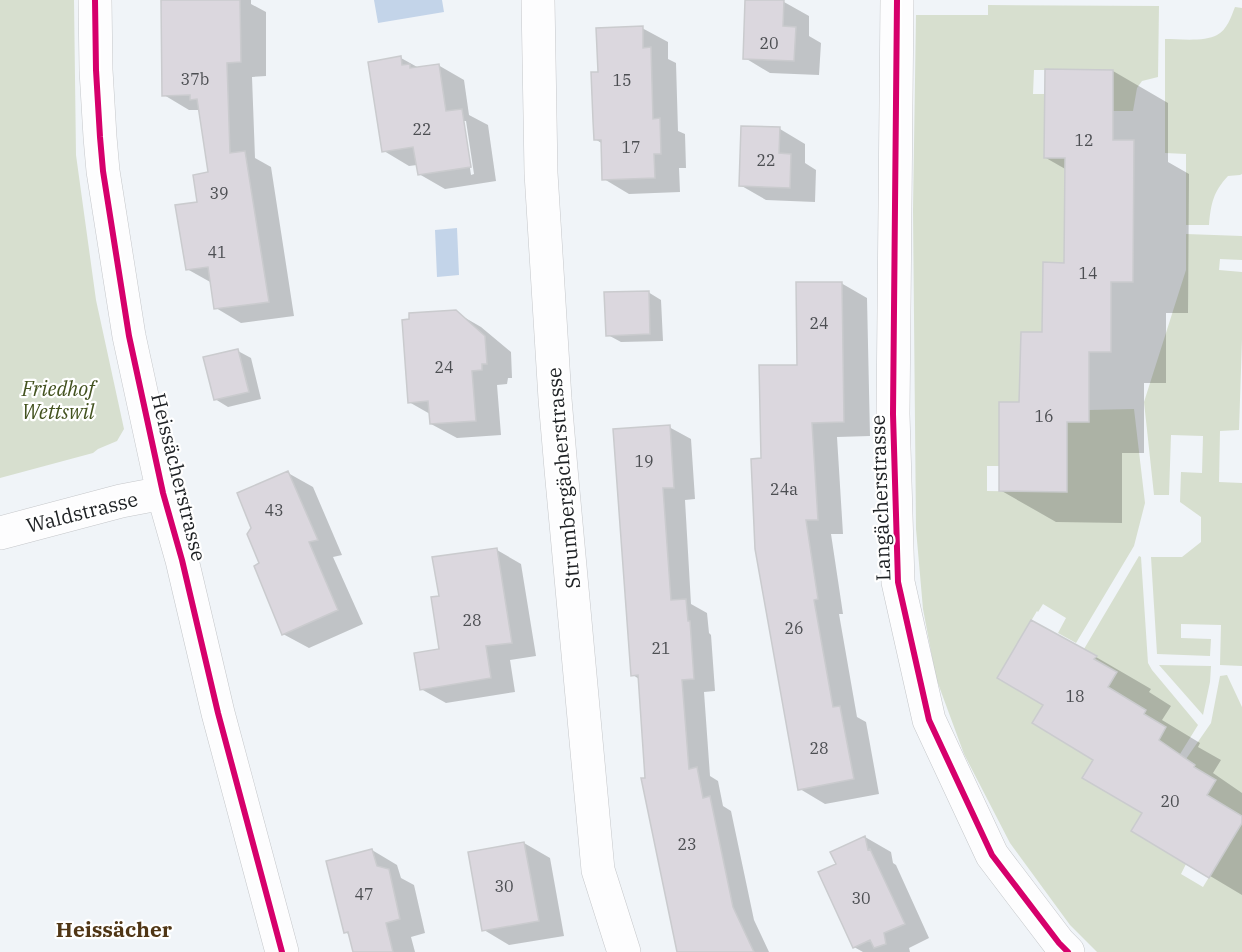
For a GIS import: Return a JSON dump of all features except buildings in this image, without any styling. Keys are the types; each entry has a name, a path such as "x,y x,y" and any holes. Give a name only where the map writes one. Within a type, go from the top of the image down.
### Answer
{"street":[{"name":"Heissächerstrasse","path":"95,0 103,171 129,336 163,493 182,560 218,713 282,952"},
{"name":"Strumbergächerstrasse","path":"538,0 542,173 560,457 598,870 624,952"},
{"name":"Langächerstrasse","path":"897,0 893,414 898,582 929,720 992,855 1068,952"},
{"name":"Waldstrasse","path":"0,533 121,501 163,493"}],"green space":[{"name":"Friedhof Wettswil","path":"0,0 74,0 76,155 96,300 124,429 117,441 93,453 0,478"},
{"path":"988,5 1159,6 1158,77 1142,81 1137,88 1133,111 1113,111 1113,70 1034,70 1033,94 1044,94 1044,158 1065,158 1064,263 1043,262 1042,332 1020,402 999,403 999,466 987,466 987,491 1066,492 1067,422 1089,410 1134,409 1145,503 1134,546 1076,643 1058,633 1066,618 1043,604 997,678 1043,705 1032,723 1093,760 1083,777 1142,813 1186,864 1181,874 1203,887 1242,823 1242,952 1097,952 1070,925 1010,843 964,754 936,678 923,609 916,529 913,210 916,15 988,15"},
{"path":"1235,7 1242,8 1242,174 1228,176 1219,187 1212,204 1209,225 1186,225 1186,154 1165,153 1165,39 1199,39 1217,35 1226,27"},
{"path":"1186,234 1242,236 1242,260 1220,259 1219,270 1242,272 1242,339 1239,430 1220,431 1219,482 1242,483 1242,666 1220,665 1221,625 1181,624 1181,638 1211,639 1210,656 1157,654 1151,557 1182,557 1201,542 1201,517 1180,502 1181,472 1202,473 1203,436 1171,435 1169,495 1154,495 1144,402 1186,270"},
{"path":"1139,556 1141,557 1148,663 1198,725 1180,754 1158,741 1166,727 1108,687 1116,672 1094,659 1096,655 1084,649"},
{"path":"1159,665 1211,666 1203,715"},
{"path":"1227,675 1242,707 1242,816 1207,795 1216,780 1194,767 1195,764 1186,759 1211,723 1220,676"}],"water":[{"path":"374,0 442,0 444,12 378,23"},
{"path":"457,228 459,275 437,277 435,230"}],"cycle path":[{"path":"95,0 96,70 103,171 129,336 163,493 182,560 218,713 282,952"},
{"path":"897,0 893,414 898,582 929,720 992,855 1068,952"}],"district":[{"name":"Heissächer","path":"114,929"}]}
